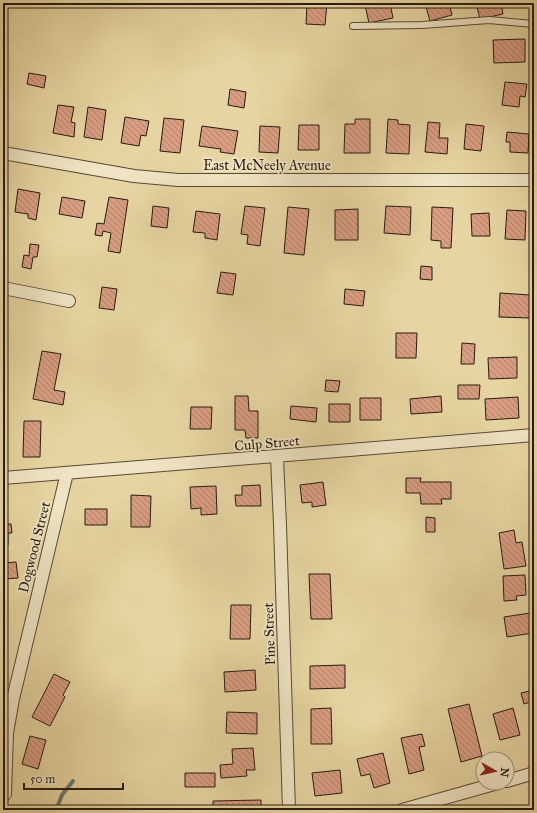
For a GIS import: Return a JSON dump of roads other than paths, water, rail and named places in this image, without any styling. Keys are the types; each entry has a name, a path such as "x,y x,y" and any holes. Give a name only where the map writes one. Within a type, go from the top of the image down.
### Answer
{"street":[{"name":"East McNeely Avenue","path":"3,153 134,176 178,180 534,180"},
{"path":"3,288 69,301"},
{"name":"Culp Street","path":"3,478 534,435"},
{"name":"Pine Street","path":"277,457 289,810"},
{"name":"Dogwood Street","path":"5,794 7,733 13,699 67,473"},
{"path":"515,778 534,773"},
{"path":"402,810 475,789"}],"lane":[{"path":"353,26 422,25 489,20 534,24"}],"waterway":[{"path":"56,810 62,795 73,781"}]}
